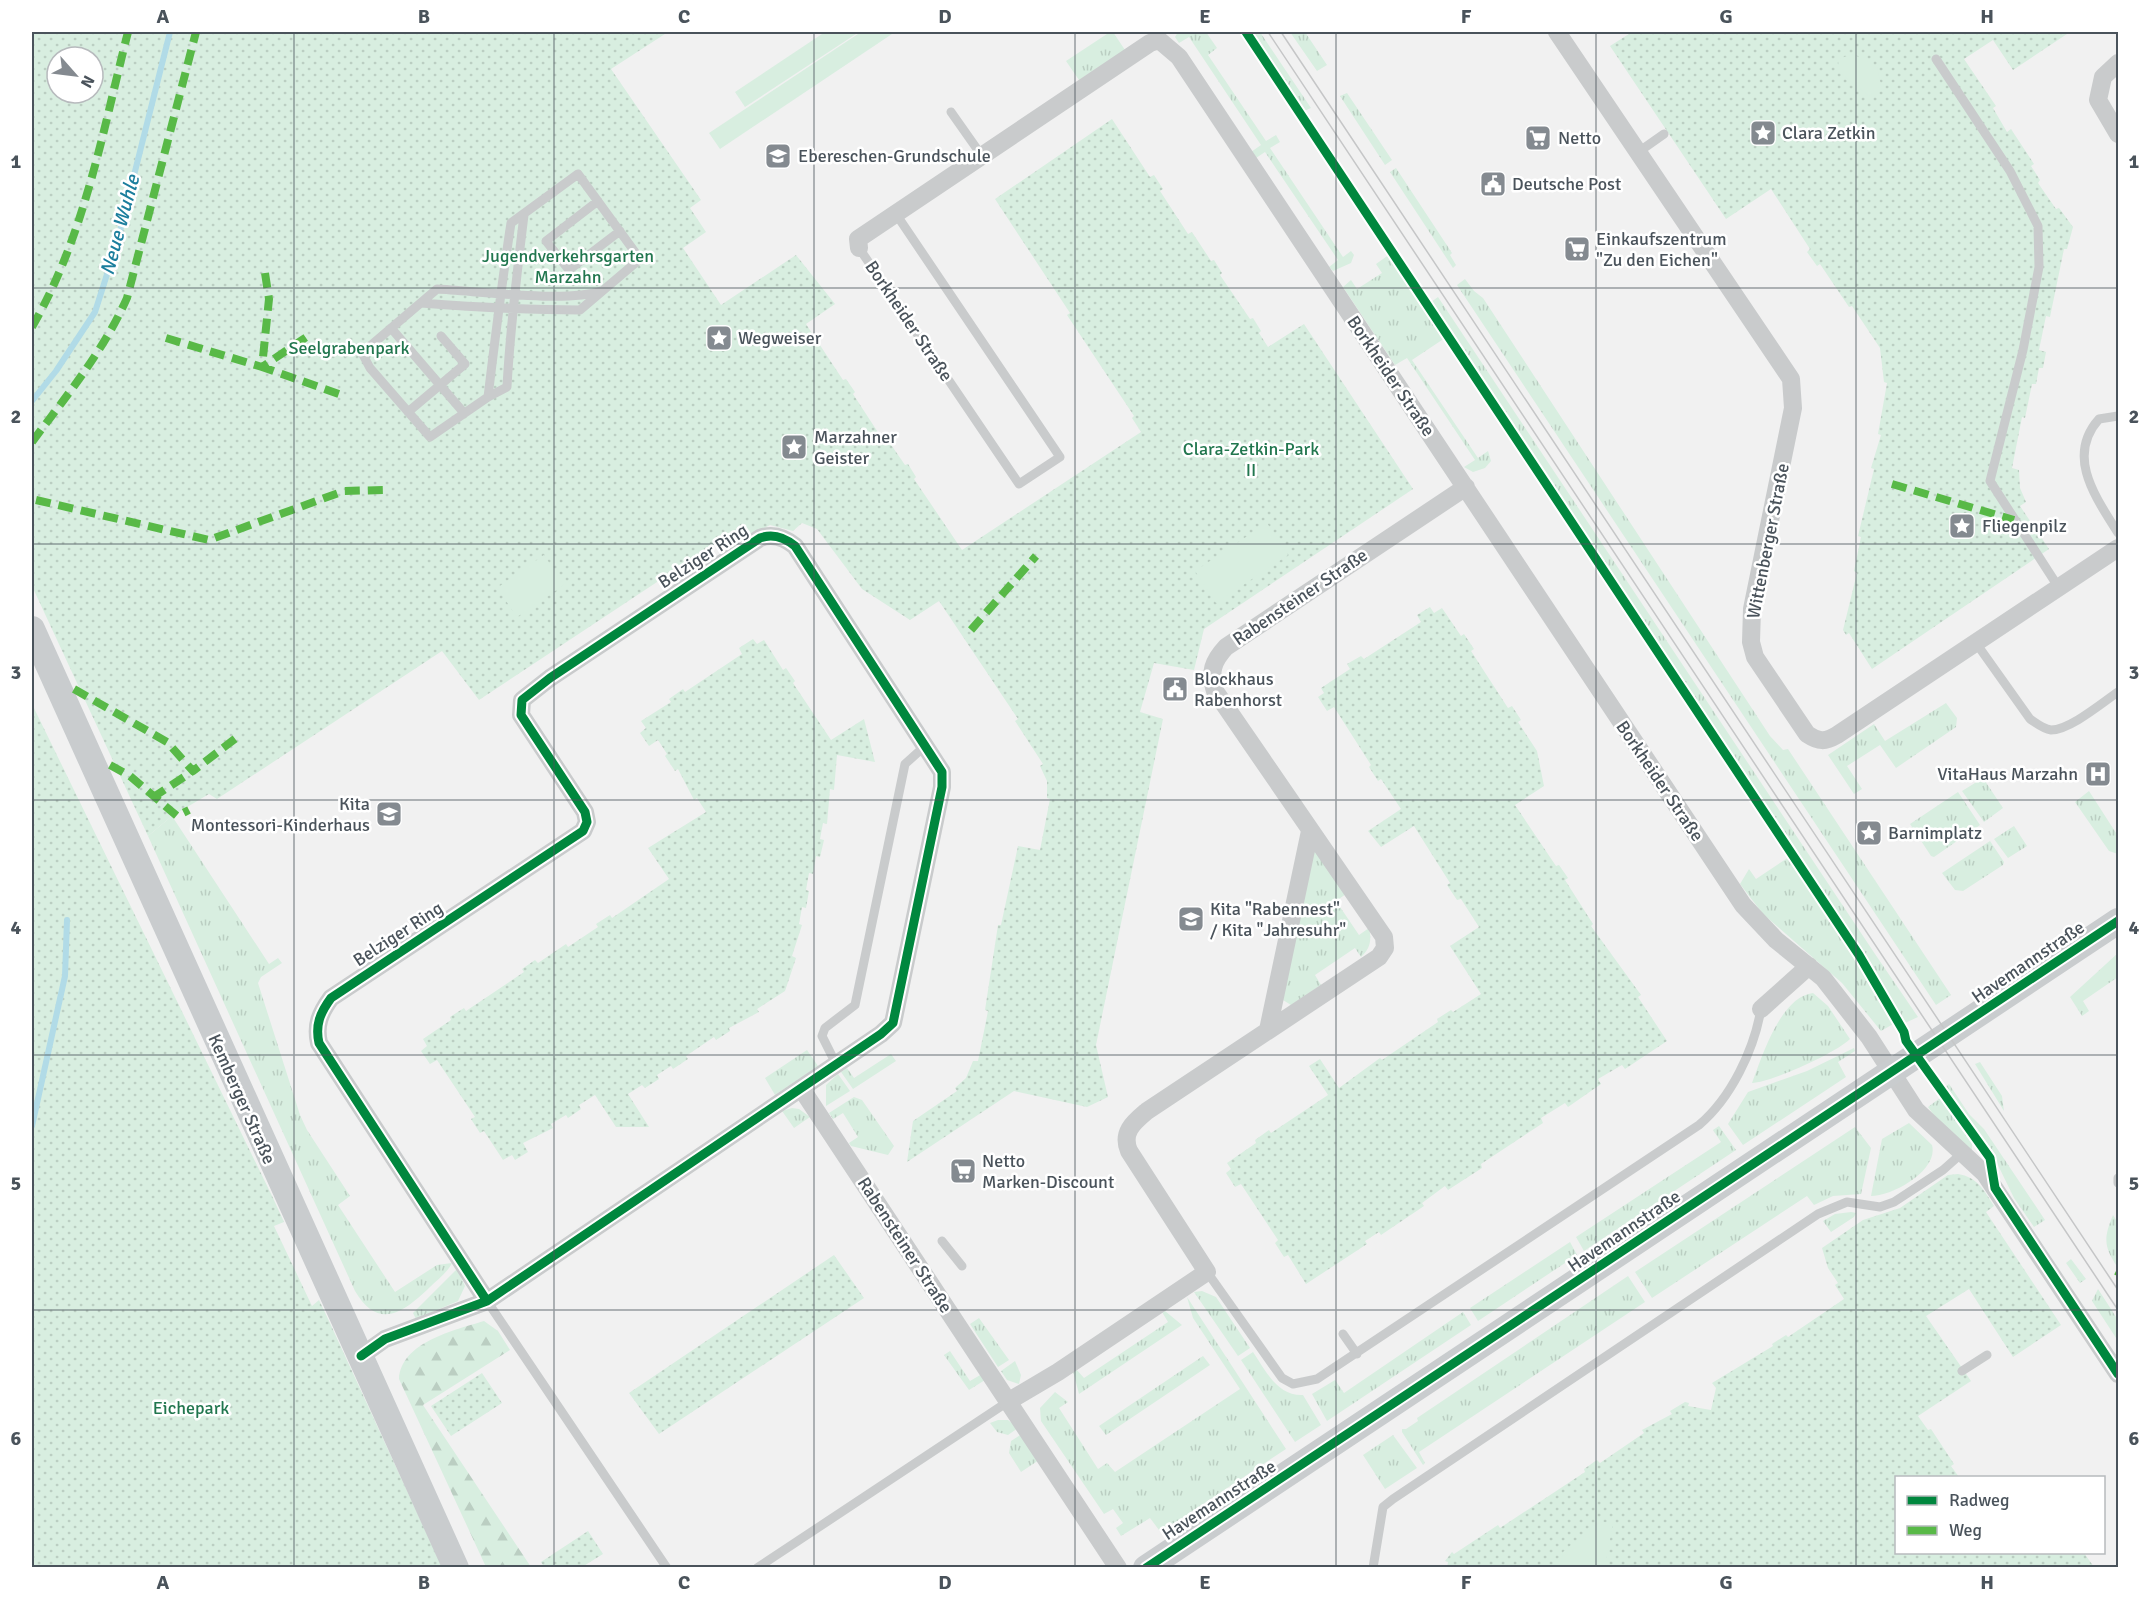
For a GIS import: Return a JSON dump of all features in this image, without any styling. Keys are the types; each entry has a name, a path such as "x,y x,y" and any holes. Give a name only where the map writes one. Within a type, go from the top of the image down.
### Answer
{"main road":[{"name":"Kemberger Straße","path":"32,629 316,1264 361,1356 456,1568"},
{"name":"Havemannstraße","path":"1146,1568 2118,921"}],"street":[{"name":"Wittenberger Straße","path":"1558,32 1761,344 1791,379 1793,408 1752,609 1751,642 1755,657 1802,729 1816,740 1826,741 2118,548"},
{"name":"Borkheider Straße","path":"859,248 858,239 1150,43 1159,40 1165,43 1179,57 1743,905 1757,922 1809,966"},
{"path":"2118,63 2103,77 2098,100 2118,134"},
{"name":"Rabensteiner Straße","path":"1207,1272 1136,1163 1126,1144 1127,1132 1147,1111 1379,957 1385,948 1384,938 1215,691 1211,679 1216,658 1226,646 1466,487"},
{"name":"Belziger Ring","path":"361,1356 385,1339 487,1300 881,1034 893,1023 942,787 942,771 795,546 787,539 769,535 638,618 522,700 521,715 585,812 587,822 583,831 331,998 316,1029 319,1043 352,1096 487,1300"},
{"path":"1268,1030 1310,831"},
{"path":"1761,1009 1809,966 1823,978 1869,1037 1916,1110 1985,1174 2118,1374"},
{"name":"Rabensteiner Straße","path":"801,1088 1118,1568"},
{"path":"1009,1401 1058,1372 1207,1272"}],"lane":[{"path":"1936,59 2010,171 2038,226 2039,267 2023,350 1990,481 2059,588"},
{"path":"951,112 982,156"},
{"path":"1637,153 1664,134"},
{"path":"420,303 498,309 512,310 580,310 640,259 620,231 578,174 511,223 500,292 498,309 488,397"},
{"path":"598,201 546,241 569,270 620,231"},
{"name":"Borkheider Straße","path":"859,248 1019,484 1060,458 896,214"},
{"path":"524,215 515,294 512,310 507,387 488,397 430,437 370,368 362,353 420,303 437,289 515,294 586,296 601,291"},
{"path":"392,328 464,413"},
{"path":"408,412 465,364 441,336"},
{"path":"2118,416 2098,419 2091,427 2085,444 2086,479 2118,533"},
{"path":"1976,643 2030,719 2042,727 2051,730 2065,726 2118,692"},
{"path":"836,1064 822,1036 825,1028 855,1005 905,764 925,746"},
{"path":"1343,1334 1357,1354 1559,1220 1709,1116 1731,1088 1758,1027 1761,1009"},
{"path":"1373,1568 1383,1507 1394,1499 1818,1214 1847,1202 1880,1207 1894,1202 1943,1170 1961,1154"},
{"path":"942,1241 962,1266"},
{"name":"Rabensteiner Straße","path":"1207,1272 1282,1378 1293,1384 1317,1380 1357,1354"},
{"path":"487,1300 667,1568"},
{"path":"1962,1371 1987,1355"},
{"path":"757,1568 1009,1401"}],"green space":[{"name":"Seelgrabenpark","path":"32,32 668,32 611,69 701,200 690,208 706,232 683,248 721,305 796,255 835,304 806,324 843,380 846,379 855,392 853,394 881,437 885,436 905,465 908,464 916,477 914,479 962,550 1141,432 1132,418 1134,416 1067,315 1070,313 995,199 1112,119 1150,177 1154,175 1163,189 1160,191 1188,234 1192,232 1211,261 1214,260 1222,273 1220,275 1250,319 1253,318 1268,347 1304,324 1413,489 1204,629 1194,670 1154,663 1140,712 1163,719 1096,1045 1108,1097 1087,1107 1014,1091 907,1162 913,1121 957,1091 955,1088 966,1078 973,1061 978,1061 988,1011 985,1010 998,925 1001,925 1018,846 1040,850 1050,799 1047,798 1047,781 1040,766 1043,764 1015,721 1018,719 939,601 910,620 862,589 817,529 802,523 793,531 770,525 735,544 728,535 479,700 442,651 217,799 209,794 172,816 148,836 32,586"},
{"path":"825,32 859,32 745,107 735,92"},
{"path":"861,32 895,32 720,149 709,133"},
{"path":"1113,32 1125,50 1079,80 1066,61"},
{"path":"1178,32 1206,32 1217,48 1208,55 1266,141 1276,135 1280,142 1270,148 1343,257 1351,251 1354,255 1351,263 1333,271 1329,267 1338,260 1265,152 1256,158 1251,152 1261,145 1189,37 1179,43 1175,37"},
{"path":"1251,32 1260,32 1311,108 1304,111"},
{"path":"1290,32 1305,32 1327,65 1317,71"},
{"path":"1632,32 2070,32 2013,70 1993,40 1964,59 1996,106 1993,108 2007,132 2011,129 2034,164 2031,166 2040,180 2038,183 2056,209 2059,208 2073,227 2067,249 2064,249 2050,317 2046,316 2039,350 2046,352 2043,368 2039,368 2036,384 2032,384 2025,418 2022,417 2012,468 2019,470 2020,488 2026,502 2020,506 2049,549 1872,669 1849,633 1846,635 1843,630 1857,573 1854,571 1861,537 1858,536 1874,469 1871,468 1881,435 1878,434 1887,383 1884,382 1880,348 1852,306 1849,307 1820,264 1817,266 1807,252 1810,249 1771,189 1726,219 1610,46"},
{"path":"1853,54 1877,67 1881,85 1869,96 1839,72 1838,59"},
{"path":"1347,93 1392,160 1385,165 1340,96"},
{"path":"1396,168 1452,253 1450,255 1456,265 1453,268 1390,172"},
{"path":"1390,254 1445,338 1412,360 1478,458 1488,451 1491,461 1485,468 1473,472 1464,467 1475,460 1407,358 1395,365 1343,287 1351,280 1357,289 1382,273 1376,264"},
{"path":"1465,279 1483,298 1770,736 1783,750 1788,749 1951,995 1936,1005 1457,285"},
{"path":"1438,297 1918,1017 1905,1023 1431,302"},
{"path":"1267,523 1288,555 1216,603 1195,571"},
{"path":"544,555 564,585 517,617 497,588"},
{"path":"1430,607 1434,613 1442,608 1461,636 1464,634 1474,649 1471,651 1508,708 1512,706 1521,720 1518,722 1537,751 1544,786 1515,805 1556,866 1559,865 1568,878 1565,880 1593,924 1591,926 1641,995 1638,997 1667,1041 1625,1069 1622,1065 1598,1079 1601,1084 1568,1107 1565,1103 1541,1118 1543,1123 1481,1164 1482,1168 1448,1190 1445,1186 1422,1203 1424,1206 1381,1235 1379,1232 1365,1241 1367,1244 1306,1284 1288,1255 1284,1257 1275,1243 1278,1240 1241,1184 1235,1187 1226,1173 1231,1169 1227,1163 1256,1143 1255,1140 1269,1130 1271,1133 1328,1095 1309,1066 1320,1059 1339,1088 1380,1058 1382,1060 1438,1022 1437,1019 1451,1010 1453,1012 1481,994 1450,946 1479,927 1461,899 1457,900 1447,885 1450,883 1414,826 1381,847 1368,831 1401,809 1381,779 1378,781 1369,767 1371,765 1334,707 1327,711 1318,697 1324,693 1321,688 1350,669 1347,664 1361,656 1364,659 1421,622 1417,615"},
{"path":"753,639 757,644 764,640 783,670 786,668 795,681 793,683 831,740 864,719 875,762 837,755 834,790 830,789 827,824 823,823 820,839 824,840 820,857 816,856 813,874 809,873 806,908 802,907 799,924 802,925 792,956 796,958 785,991 757,1009 759,1012 729,1028 730,1031 716,1040 714,1037 686,1056 688,1059 673,1069 671,1066 657,1075 659,1079 645,1088 642,1085 628,1094 649,1127 616,1127 595,1095 579,1105 581,1109 568,1118 566,1115 551,1124 553,1128 523,1143 528,1152 515,1160 512,1155 503,1160 484,1131 480,1133 471,1119 475,1117 437,1060 430,1064 421,1051 427,1046 423,1039 451,1020 450,1017 464,1008 466,1011 524,972 522,969 535,960 538,963 566,944 568,947 598,927 596,924 610,915 612,918 669,879 648,848 706,812 697,798 694,800 678,769 675,771 665,756 667,754 658,740 649,746 640,733 646,728 641,721 671,702 669,699 683,689 685,692 742,654 739,648"},
{"path":"1946,703 1957,718 1956,727 1896,768 1880,745 1847,766 1862,789 1854,794 1828,755 1874,724 1885,741"},
{"name":"Eichepark","path":"32,704 273,1198 284,1222 274,1226 312,1306 319,1300 442,1567 32,1567"},
{"path":"1983,778 2003,808 1984,822 1962,791"},
{"path":"2089,791 2118,836 2118,854 2109,851 2075,802"},
{"path":"1958,792 1980,825 1934,857 1931,856 1910,824"},
{"path":"172,816 269,964 278,958 282,963 261,977 258,983 300,1115 307,1130 350,1196 338,1205 395,1292 437,1265 452,1263 421,1296 402,1310 383,1314 373,1311 364,1304 355,1291 148,836"},
{"path":"2014,826 2027,846 2008,858 1994,839"},
{"path":"1990,841 2004,862 2003,865 1963,891 1955,890 1942,873"},
{"path":"1315,851 1346,894 1336,901 1359,935 1369,928 1370,940 1361,957 1355,948 1315,975 1321,985 1291,1005 1283,1000 1312,854"},
{"path":"1789,857 1895,1023 1881,1031 1842,983 1763,914 1740,884 1749,869 1756,879"},
{"path":"2118,953 2118,977 2083,1001 2089,1011 2082,1016 2070,997"},
{"path":"1813,993 1828,1006 1850,1039 1832,1052 1803,1066 1774,1078 1752,1083 1767,1044 1782,1016 1801,997"},
{"path":"1854,1048 1855,1051 1838,1062 1846,1077 1743,1145 1728,1124 1748,1092 1807,1071"},
{"path":"807,1050 818,1066 775,1095 765,1078"},
{"path":"891,1054 896,1061 853,1089 841,1072 847,1068 854,1078"},
{"path":"1980,1062 2002,1096 2004,1111 1975,1064"},
{"path":"838,1074 850,1091 826,1106 826,1085"},
{"path":"1949,1084 1969,1114 1984,1129 2045,1220 2034,1227 2014,1198 1994,1157 1943,1088"},
{"path":"854,1097 862,1100 894,1146 888,1155 851,1146 849,1143 858,1137 843,1113 833,1119 829,1113"},
{"path":"1940,1098 1972,1142 1972,1150 1942,1126 1928,1107"},
{"path":"792,1108 799,1109 810,1117 794,1128 782,1111"},
{"path":"1909,1123 1932,1145 1929,1164 1902,1186 1891,1192 1871,1196 1882,1139"},
{"path":"1719,1126 1736,1150 1584,1251 1576,1237 1721,1142 1713,1130"},
{"path":"1855,1127 1871,1148 1861,1194 1833,1196 1814,1205 1807,1196 1652,1298 1635,1272"},
{"path":"1958,1174 1970,1178 1987,1195 1994,1206 1986,1212 2061,1325 2013,1357 1969,1289 1926,1316 1971,1381 1918,1416 1928,1430 1931,1429 1954,1464 1951,1466 1958,1476 1895,1476 1895,1554 2085,1554 2094,1567 1447,1568 1448,1562 1445,1561 1452,1552 1454,1554 1498,1525 1500,1528 1585,1472 1584,1469 1597,1460 1600,1463 1644,1433 1642,1430 1672,1414 1670,1411 1685,1402 1689,1403 1688,1406 1711,1410 1716,1388 1712,1383 1773,1346 1772,1344 1786,1335 1788,1337 1844,1299 1835,1285 1838,1283 1828,1268 1822,1248 1863,1220 1900,1208 1948,1175"},
{"path":"1856,1213 1854,1217 1831,1232 1823,1221 1835,1214"},
{"path":"2113,1215 2118,1223 2118,1268 2106,1243"},
{"path":"1570,1242 1577,1255 1478,1321 1470,1308"},
{"path":"834,1255 864,1298 659,1434 629,1393"},
{"path":"2071,1259 2086,1279 2080,1283 2066,1263"},
{"path":"457,1269 465,1286 458,1301 416,1319 413,1313"},
{"path":"1628,1276 1645,1302 1419,1452 1425,1463 1423,1465 1402,1429 1418,1421 1417,1418"},
{"path":"2098,1289 2118,1320 2118,1341 2092,1301"},
{"path":"1202,1291 1216,1297 1250,1348 1238,1356 1194,1292"},
{"path":"1187,1297 1286,1449 1176,1522 1159,1530 1150,1518 1121,1536 1116,1528 1123,1523 1113,1509 1104,1514 1041,1421 1040,1408 1055,1392 1068,1402 1059,1408 1098,1469 1107,1463 1115,1472 1240,1389 1193,1318"},
{"path":"1165,1311 1182,1325 1079,1394 1073,1371 1076,1369 1084,1378 1168,1322 1162,1312"},
{"path":"1463,1312 1471,1325 1327,1421 1312,1394 1335,1380 1344,1393"},
{"path":"979,1318 1009,1360 998,1367 970,1324"},
{"path":"484,1321 498,1331 510,1350 423,1405 531,1567 486,1567 399,1379 402,1366 419,1347 445,1334"},
{"path":"950,1351 970,1381 982,1374 985,1380 969,1390 944,1355"},
{"path":"1253,1352 1279,1387 1294,1394 1303,1395 1321,1425 1295,1442 1241,1360"},
{"path":"1203,1356 1210,1365 1106,1435 1099,1426"},
{"path":"1015,1361 1021,1375 1019,1384 1007,1380 1001,1371"},
{"path":"482,1373 502,1403 451,1436 431,1406"},
{"path":"1008,1420 1018,1428 1008,1435 997,1432 990,1423"},
{"path":"1022,1434 1039,1460 1021,1472 1009,1453 1011,1441"},
{"path":"1393,1435 1417,1468 1385,1489 1363,1455"},
{"path":"1602,1522 1613,1523 1605,1567 1560,1567 1563,1552 1593,1526"},
{"path":"588,1531 603,1554 582,1567 544,1567 541,1562"}],"waterway":[{"name":"Neue Wuhle","path":"32,401 56,371 95,312 117,243 170,32"},
{"path":"32,1126 65,976 67,920"}],"tram line":[{"path":"1268,32 2118,1310"},
{"path":"1281,32 2118,1290"}],"marked path":[{"path":"32,327 66,256 79,220 128,32"},
{"path":"32,442 96,355 127,298 196,32"},
{"path":"265,273 269,299 262,367 339,394"},
{"path":"166,338 262,367 308,336"},
{"path":"1892,484 2014,520"},
{"path":"36,500 209,540 344,491 384,490"},
{"path":"971,630 1036,556"},
{"path":"74,689 167,742 193,771 236,738"},
{"path":"110,765 130,776 177,816 189,810"},
{"path":"152,798 193,771"}],"cycle path":[{"path":"1246,32 1859,955 1904,1032 1906,1041 1990,1158 1995,1188 2118,1374"},
{"path":"361,1356 385,1339 487,1301 881,1034 893,1023 942,787 942,772 795,546 783,538 774,536 760,538 550,678 522,700 521,715 585,812 587,822 583,831 331,998 321,1014 318,1025 319,1043 487,1301"},
{"path":"1146,1568 2118,921"}],"place":[{"name":"Clara Zetkin","path":"1763,133"},
{"name":"Netto","path":"1538,138"},
{"name":"Ebereschen-Grundschule","path":"778,156"},
{"name":"Deutsche Post","path":"1493,184"},
{"name":"Einkaufszentrum \"Zu den Eichen\"","path":"1577,249"},
{"name":"Wegweiser","path":"719,338"},
{"name":"Marzahner Geister","path":"794,447"},
{"name":"Fliegenpilz","path":"1962,526"},
{"name":"Blockhaus Rabenhorst","path":"1175,689"},
{"name":"VitaHaus Marzahn","path":"2098,774"},
{"name":"Kita Montessori-Kinderhaus","path":"389,814"},
{"name":"Barnimplatz","path":"1869,833"},
{"name":"Kita \"Rabennest\" / Kita \"Jahresuhr\"","path":"1191,919"},
{"name":"Netto Marken-Discount","path":"963,1171"}],"park label":[{"name":"Jugendverkehrsgarten Marzahn","path":"568,266"},
{"name":"Clara-Zetkin-Park II","path":"1251,459"}]}
